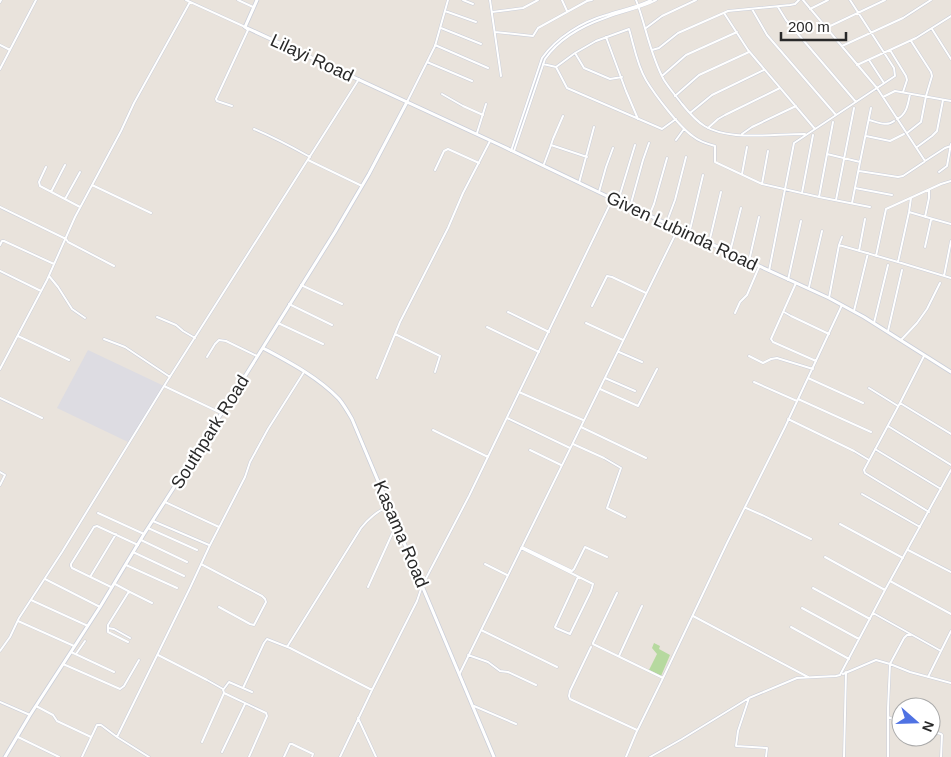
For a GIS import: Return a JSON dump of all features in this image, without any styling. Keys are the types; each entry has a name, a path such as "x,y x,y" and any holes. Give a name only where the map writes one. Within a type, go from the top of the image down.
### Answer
{"street":[{"path":"0,69 36,0"},
{"path":"186,0 248,30 216,99 217,102 232,106"},
{"path":"238,0 253,7"},
{"path":"245,27 257,0"},
{"path":"407,102 435,44 448,0"},
{"path":"463,0 473,4"},
{"path":"490,0 501,76"},
{"path":"492,12 523,8 538,0"},
{"path":"562,0 567,12"},
{"path":"495,32 533,36 538,28 592,0"},
{"path":"636,0 662,76 675,96 702,125 734,135 771,136 807,134"},
{"path":"639,7 650,0"},
{"path":"513,151 542,64 551,50 577,30 656,0"},
{"path":"645,28 662,16 696,0"},
{"path":"652,50 659,48 678,33 724,13 734,10 790,5 801,0 883,97 905,134 925,161 951,145"},
{"path":"810,9 828,0"},
{"path":"769,271 794,142 895,76 894,68 850,0"},
{"path":"826,28 885,0"},
{"path":"841,46 903,18 931,0"},
{"path":"0,369 49,276 80,207 134,103 190,2"},
{"path":"778,6 786,20 856,102"},
{"path":"752,9 766,35 836,115"},
{"path":"445,10 476,22"},
{"path":"724,13 749,52 815,129"},
{"path":"857,65 911,41 951,16"},
{"name":"Lilayi Road","path":"245,27 407,102"},
{"path":"441,28 481,44"},
{"path":"542,64 556,67 596,41 629,28 636,55 646,80 684,129 694,138 715,146 715,162 762,184 870,207"},
{"path":"931,28 951,59"},
{"path":"662,76 686,55 737,32"},
{"path":"606,36 638,119"},
{"path":"865,136 890,141 905,134 921,122 932,74 911,41"},
{"path":"435,44 488,68"},
{"path":"0,45 10,50"},
{"path":"890,50 906,76 907,80 903,92"},
{"path":"675,96 699,75 749,52"},
{"path":"575,53 584,68 610,79 622,77"},
{"path":"869,59 884,83"},
{"path":"427,62 472,81"},
{"path":"556,67 567,88 638,119 662,129 676,119"},
{"path":"690,114 712,95 764,70"},
{"path":"0,650 10,637 18,621 164,386 359,79"},
{"path":"708,128 725,115 780,88"},
{"path":"883,97 895,91 950,101 951,97"},
{"path":"442,94 483,115"},
{"path":"869,120 890,124 906,112 910,94"},
{"path":"916,147 937,131 943,100"},
{"name":"Given Lubinda Road","path":"407,102 666,224 829,298 874,323 951,372"},
{"name":"Southpark Road","path":"5,757 263,348 362,186 407,102"},
{"path":"476,134 486,104"},
{"path":"741,135 752,127 796,106"},
{"path":"836,200 854,108"},
{"path":"852,203 871,108"},
{"path":"543,166 552,139 563,116"},
{"path":"819,197 833,122"},
{"path":"580,183 594,127"},
{"path":"254,129 310,157"},
{"path":"676,140 684,129"},
{"path":"802,193 813,135"},
{"path":"377,378 400,322 490,141"},
{"path":"630,207 649,143"},
{"path":"551,145 587,157"},
{"path":"618,201 635,145"},
{"path":"939,172 947,166 951,145"},
{"path":"742,174 747,147"},
{"path":"599,192 613,148"},
{"path":"435,170 444,151 448,149 479,163"},
{"path":"762,184 768,151"},
{"path":"827,154 860,162"},
{"path":"666,224 675,200 686,157"},
{"path":"649,216 667,158"},
{"path":"308,160 362,186"},
{"path":"859,171 898,177 904,176 924,162"},
{"path":"51,192 65,165"},
{"path":"46,166 38,184 80,207"},
{"path":"65,200 80,172"},
{"path":"689,234 703,175"},
{"path":"876,256 886,209 951,181"},
{"path":"92,185 151,213"},
{"path":"855,188 892,195"},
{"path":"925,217 929,190"},
{"path":"709,243 722,192"},
{"path":"898,262 911,198"},
{"path":"340,757 613,199"},
{"path":"905,201 910,206"},
{"path":"0,207 66,239 68,242 114,266"},
{"path":"730,252 740,208"},
{"path":"909,212 951,224"},
{"path":"749,261 759,217"},
{"path":"858,251 864,219"},
{"path":"925,247 931,220 933,219"},
{"path":"788,280 801,222"},
{"path":"459,674 678,229"},
{"path":"808,289 822,231"},
{"path":"829,298 842,237"},
{"path":"0,245 4,241 54,264"},
{"path":"944,276 951,241"},
{"path":"839,245 951,278"},
{"path":"854,311 868,254"},
{"path":"874,323 888,265"},
{"path":"735,313 740,302 747,295 760,266"},
{"path":"888,332 902,270"},
{"path":"0,271 41,291"},
{"path":"49,276 72,309 85,318"},
{"path":"592,306 607,276 646,293"},
{"path":"796,283 772,340 816,361"},
{"path":"901,340 917,323 940,283"},
{"path":"301,285 342,304"},
{"path":"289,304 332,325"},
{"path":"626,757 637,730 798,400 842,305"},
{"path":"784,311 790,316 829,334"},
{"path":"508,312 549,332"},
{"path":"157,317 176,325 183,332 195,338"},
{"path":"586,322 624,340"},
{"path":"278,323 323,344"},
{"path":"487,327 539,352"},
{"path":"395,334 440,356 435,372"},
{"path":"18,336 69,360"},
{"path":"104,339 126,347 170,377"},
{"path":"207,357 219,340 226,341 257,356"},
{"name":"Kasama Road","path":"263,348 324,386 344,405 352,419 494,757"},
{"path":"618,352 642,362"},
{"path":"749,356 763,363 771,358 777,358 812,369"},
{"path":"924,356 864,468 865,473 929,512"},
{"path":"600,388 638,406 657,369"},
{"path":"118,737 209,546 245,477 250,462 304,372"},
{"path":"605,378 635,391"},
{"path":"808,378 863,403"},
{"path":"754,382 871,432"},
{"path":"164,386 221,414"},
{"path":"869,388 898,406"},
{"path":"519,392 584,421"},
{"path":"0,398 42,418"},
{"path":"900,403 951,434"},
{"path":"507,418 571,448"},
{"path":"788,419 869,460"},
{"path":"888,426 951,465"},
{"path":"581,427 646,458"},
{"path":"433,430 488,457"},
{"path":"572,444 604,458 621,468 607,508 625,517"},
{"path":"875,449 941,489"},
{"path":"530,450 562,465"},
{"path":"840,675 951,470"},
{"path":"0,472 5,475 0,485"},
{"path":"862,494 920,527"},
{"path":"165,502 219,527"},
{"path":"287,647 361,528 374,514 389,506"},
{"path":"745,508 762,514 811,539"},
{"path":"98,513 144,534"},
{"path":"153,521 209,546"},
{"path":"840,524 903,558"},
{"path":"138,545 95,526 71,564 72,568 90,577 152,602"},
{"path":"368,587 397,526"},
{"path":"148,528 197,550"},
{"path":"90,577 116,534"},
{"path":"141,540 187,562"},
{"path":"521,548 572,571 586,547 608,557"},
{"path":"521,548 592,583 593,587 570,634 555,626 578,577"},
{"path":"908,550 951,572"},
{"path":"133,552 184,576"},
{"path":"825,558 885,590"},
{"path":"201,564 262,596 266,602 254,625 219,607"},
{"path":"485,564 507,575"},
{"path":"126,566 177,588"},
{"path":"45,579 100,608"},
{"path":"890,581 951,614"},
{"path":"813,588 870,619"},
{"path":"128,642 108,632 108,625 130,592"},
{"path":"617,593 593,643 663,678"},
{"path":"31,600 88,626"},
{"path":"619,657 642,606"},
{"path":"802,608 859,639"},
{"path":"874,613 941,651"},
{"path":"693,616 808,677"},
{"path":"18,621 74,646"},
{"path":"791,627 849,659"},
{"path":"108,628 114,629 130,638"},
{"path":"481,630 556,667"},
{"path":"904,630 906,636"},
{"path":"928,677 951,631"},
{"path":"888,757 890,664 906,636 911,634"},
{"path":"243,688 266,640 270,639 372,690"},
{"path":"76,654 85,641"},
{"path":"591,647 570,691 570,699 637,730"},
{"path":"71,652 114,672"},
{"path":"158,654 267,715 249,757"},
{"path":"468,655 488,662 500,671 508,672 536,686"},
{"path":"63,664 120,689 124,686 139,660"},
{"path":"650,757 749,698 797,678 836,676 876,660 905,671 951,683"},
{"path":"797,678 798,672"},
{"path":"844,757 846,672"},
{"path":"202,742 230,682 252,692"},
{"path":"749,698 738,731 736,746 767,748 766,757"},
{"path":"0,702 30,715"},
{"path":"222,752 245,704"},
{"path":"472,705 516,724"},
{"path":"36,706 54,715 57,721 91,737"},
{"path":"358,718 376,757"},
{"path":"82,757 98,725 149,757"},
{"path":"941,734 941,757"},
{"path":"18,737 58,757"},
{"path":"284,757 290,744 292,744 313,754 312,757"}],"shaded area":[{"path":"88,350 164,386 128,442 57,408"}],"green space":[{"path":"654,643 660,646 659,649 670,655 661,676 649,670 657,654 652,648"}]}
